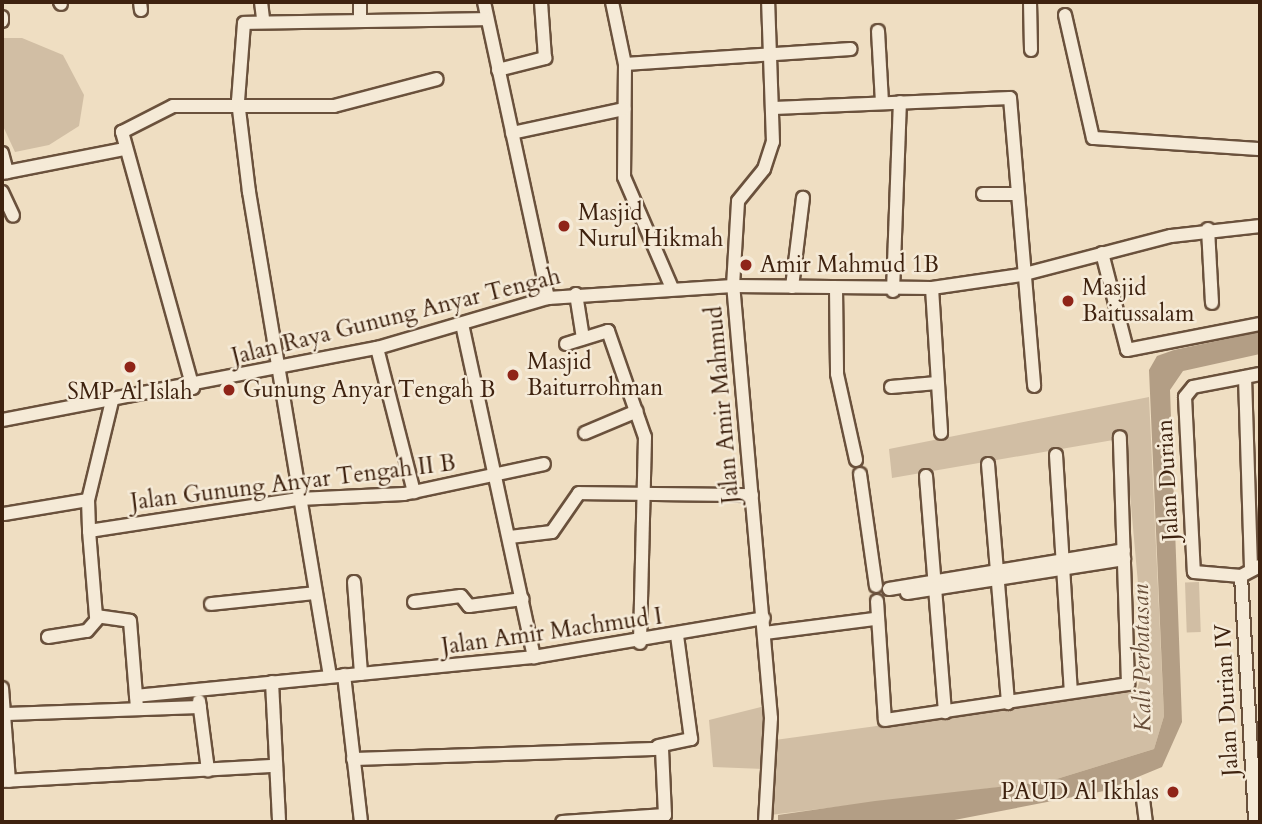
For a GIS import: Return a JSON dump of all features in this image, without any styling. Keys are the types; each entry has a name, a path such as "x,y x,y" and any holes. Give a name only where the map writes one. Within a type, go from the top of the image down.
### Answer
{"street":[{"path":"261,2 263,18"},
{"path":"360,2 360,19"},
{"path":"484,2 548,298"},
{"path":"498,70 545,58 541,2"},
{"path":"612,2 625,64 624,177 668,288"},
{"name":"Jalan Amir Mahmud","path":"766,818 771,718 766,637 733,286 736,210 768,161 774,108 768,2"},
{"path":"1030,2 1031,50"},
{"path":"1065,15 1095,139 1260,149"},
{"path":"330,676 277,370 238,101 244,20 487,19"},
{"path":"877,31 882,103"},
{"path":"625,64 772,57 851,49"},
{"path":"193,388 124,149 122,132 136,120 173,106 238,101 334,106 437,79"},
{"path":"774,108 1009,97 1021,275 1034,386"},
{"path":"892,290 900,102"},
{"path":"512,133 624,109"},
{"path":"2,153 5,173 124,149"},
{"path":"2,192 13,216"},
{"path":"983,194 1015,194"},
{"path":"792,287 803,198"},
{"name":"Jalan Raya Gunung Anyar Tengah","path":"2,420 193,388 377,348 548,298 668,288 733,286 892,290 932,288 1021,275 1208,229 1260,226"},
{"path":"1208,229 1212,303"},
{"path":"1102,253 1122,344 1130,351 1260,324"},
{"path":"836,288 837,374 856,460"},
{"path":"932,288 941,433"},
{"path":"576,294 583,338"},
{"path":"462,324 498,475 534,657"},
{"path":"566,344 608,331 636,411 648,495 640,643"},
{"path":"377,348 414,492"},
{"name":"Jalan Durian","path":"1251,570 1194,572 1185,397 1193,387 1260,374"},
{"name":"Jalan Durian IV","path":"1245,377 1255,822"},
{"path":"891,387 937,383"},
{"path":"48,636 87,631 99,617 88,500 112,401"},
{"path":"585,433 636,411"},
{"path":"860,474 883,593 875,623 885,720 1009,703 1129,683 1120,437"},
{"path":"1056,455 1071,692"},
{"name":"Jalan Gunung Anyar Tengah II B","path":"89,531 299,499 414,492 544,464"},
{"path":"988,464 1009,703"},
{"path":"926,476 937,583 945,712"},
{"path":"510,537 552,532 579,493 752,495"},
{"path":"4,514 88,500"},
{"path":"883,593 1124,554"},
{"path":"354,582 361,674"},
{"path":"211,604 315,593"},
{"path":"414,602 461,596 469,606 523,599"},
{"path":"99,617 130,621 136,702"},
{"name":"Jalan Amir Machmud I","path":"136,702 198,690 534,657 640,643 764,618"},
{"path":"766,637 875,623"},
{"path":"353,759 656,745 691,739 677,636"},
{"path":"344,675 360,822"},
{"path":"272,682 274,766 279,822"},
{"path":"2,688 6,714 6,781 274,766"},
{"path":"198,690 208,770"},
{"path":"6,714 136,702 200,707"},
{"path":"562,822 666,819 664,756 656,745"},
{"path":"1143,799 1146,822"}],"shaded area":[{"path":"2,38 22,38 63,55 84,95 79,126 49,145 15,152 2,124"},
{"name":"Kali Perbatasan","path":"1260,332 1260,354 1183,371 1170,390 1182,722 1162,767 1104,791 944,822 778,822 778,815 1050,781 1154,749 1164,716 1149,370 1157,356 1174,350"},
{"path":"1149,397 1164,716 1154,749 1050,781 770,815 775,740 1137,690 1145,662 1125,438 892,478 889,449"},
{"path":"1185,582 1199,582 1201,632 1187,632"},
{"path":"769,705 766,769 713,767 709,720"}],"place":[{"name":"Masjid Nurul Hikmah","path":"564,226"},
{"name":"Amir Mahmud 1B","path":"746,265"},
{"name":"Masjid Baitussalam","path":"1068,301"},
{"name":"SMP Al Islah","path":"130,367"},
{"name":"Masjid Baiturrohman","path":"513,375"},
{"name":"Gunung Anyar Tengah B","path":"229,390"},
{"name":"PAUD Al Ikhlas","path":"1173,792"}]}
